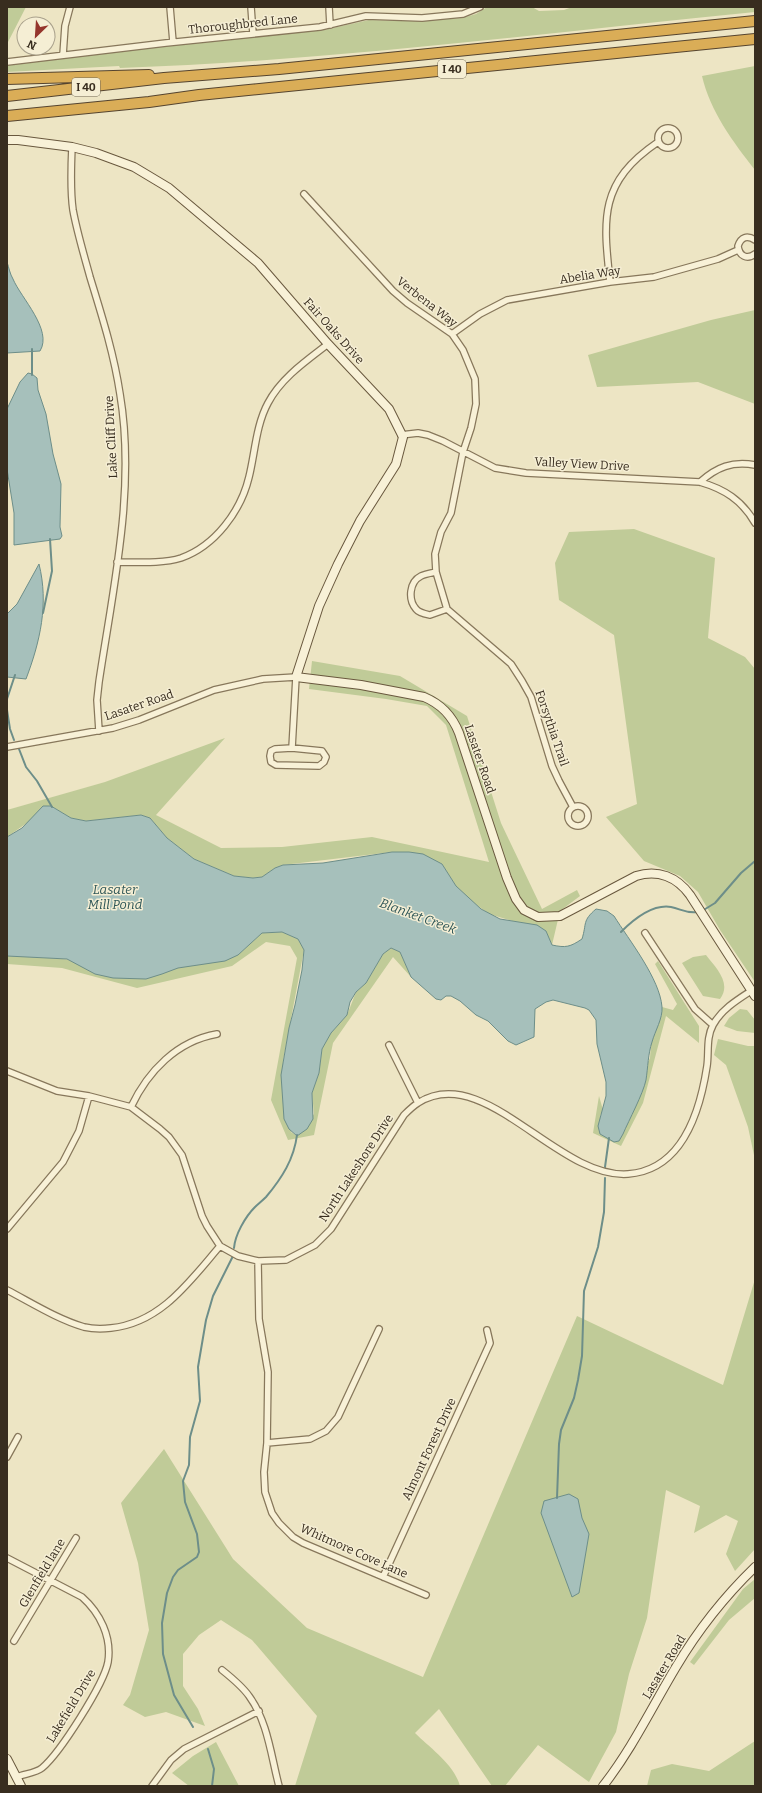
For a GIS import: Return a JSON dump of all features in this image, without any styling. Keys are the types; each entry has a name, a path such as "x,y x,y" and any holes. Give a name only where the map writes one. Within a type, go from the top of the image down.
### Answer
{"highway":[{"name":"I 40","path":"7,96 164,78 279,69 755,21"},
{"name":"I 40","path":"7,116 149,102 199,94 755,39"},
{"path":"7,79 146,74 164,78"}],"street":[{"path":"63,55 65,26 70,7"},
{"path":"170,7 173,42"},
{"path":"251,7 253,34"},
{"path":"329,7 330,25"},
{"name":"Thoroughbred Lane","path":"7,62 330,25 366,16 422,18 463,14 480,7"},
{"name":"Fair Oaks Drive","path":"7,140 72,147 96,153 134,167 169,188 258,263 328,344 389,408 402,435"},
{"path":"610,282 605,224 608,206 616,184 628,167 642,153 658,142"},
{"name":"Lake Cliff Drive","path":"72,147 71,172 73,210 84,256 112,349 120,395 125,439 125,482 117,562 97,700 99,731"},
{"name":"Verbena Way","path":"304,194 393,291 407,303 452,334 463,350 475,379 476,404 463,452"},
{"name":"Abelia Way","path":"452,334 480,314 507,300 610,282 654,277 711,261 738,250 738,246 742,238 751,237 755,240"},
{"path":"738,250 744,257 749,257 755,254"},
{"path":"117,562 155,561 180,558 197,550 216,535 234,512 249,479 264,411 270,398 282,382 328,344"},
{"name":"Valley View Drive","path":"402,435 418,433 428,435 494,468 526,473 700,482 714,486 734,496 749,512 755,523"},
{"path":"292,748 296,677 319,606 360,521 396,464 403,437 402,435"},
{"path":"436,572 420,576 414,581 410,593 416,610 430,615 447,609 436,572 435,554 441,532 451,513 463,452"},
{"path":"700,482 713,471 723,467 737,464 755,465"},
{"name":"Forsythia Trail","path":"447,609 511,664 522,681 531,697 552,766 573,807"},
{"name":"Lasater Road","path":"7,747 28,742 99,731 139,720 214,690 263,679 296,677 361,685 424,697 442,707 459,733 507,878 520,906 528,913 543,918 560,916 636,876 663,874 682,884 753,994"},
{"path":"292,748 322,751 326,757 324,762 319,766 276,765 271,762 271,751 275,749 292,748"},
{"path":"645,933 695,1009 713,1025"},
{"name":"North Lakeshore Drive","path":"7,1071 57,1091 90,1096 131,1107 169,1137 179,1150 202,1216 220,1246 238,1256 258,1261 286,1260 315,1245 331,1229 404,1115 418,1103 439,1095 460,1095 471,1097 494,1108 593,1169 621,1174 647,1170 671,1156 681,1144 690,1129 705,1076 708,1056 708,1040 713,1025 723,1012 753,994"},
{"path":"131,1107 138,1093 151,1075 169,1057 194,1040 217,1034"},
{"path":"389,1045 418,1103"},
{"path":"7,1230 63,1162 79,1131 90,1096"},
{"path":"7,1290 84,1327 98,1329 116,1328 138,1321 163,1307 186,1285 220,1246"},
{"name":"Whitmore Cove Lane","path":"258,1261 259,1319 268,1372 267,1443 264,1472 264,1492 268,1503 279,1523 293,1538 426,1595"},
{"path":"267,1443 310,1440 326,1431 338,1417 379,1329"},
{"name":"Almont Forest Drive","path":"383,1577 490,1343 487,1330"},
{"path":"7,1457 18,1437"},
{"name":"Glenfield lane","path":"14,1641 76,1538"},
{"name":"Lakefield Drive","path":"7,1558 82,1597 92,1606 104,1625 108,1644 108,1661 104,1676 54,1756 41,1769 17,1777"},
{"name":"Lasater Road","path":"603,1786 627,1752 676,1667 696,1636 728,1596 755,1567"},
{"path":"222,1670 237,1682 249,1695 259,1711 265,1726 279,1786"},
{"path":"152,1786 170,1760 184,1749 259,1711"},
{"path":"7,1759 21,1786"}],"green space":[{"path":"7,7 26,7 21,16 16,16 16,26 7,44"},
{"path":"487,7 532,7 539,11 564,10 572,7 755,7 755,12 358,53 199,64 120,68 119,66 7,72 7,65 147,48 324,30 369,20 411,21 462,18 476,14"},
{"path":"755,66 755,170 716,114 702,76"},
{"path":"755,310 755,404 698,382 597,387 588,355 711,320"},
{"path":"634,529 715,558 708,638 745,657 755,669 755,982 720,930 698,892 680,876 644,861 606,817 637,804 614,635 559,600 555,563 569,532"},
{"path":"312,661 400,676 467,716 501,823 542,909 577,890 580,896 560,911 552,945 546,931 489,914 471,901 456,886 442,864 409,852 392,852 283,865 275,868 262,877 253,878 234,876 194,859 167,838 150,818 141,815 86,821 71,818 51,806 7,837 7,810 105,782 225,738 156,815 221,848 282,847 372,837 489,862 446,725 427,706 309,689"},
{"path":"282,932 298,939 304,950 283,1061 291,1132 297,1136 314,1114 312,1093 319,1073 322,1049 331,1033 347,1015 356,992 366,983 383,954 391,948 400,952 411,977 393,957 333,1043 314,1135 288,1140 271,1100 297,958 290,946 266,942 232,966 137,988 62,968 7,964 7,956 11,955 178,968 238,955 262,933"},
{"path":"706,955 718,970 723,981 723,993 720,999 703,996 682,963 693,957"},
{"path":"658,961 699,1026 699,1043 666,1016 643,1103 621,1146 593,1133 599,1096 603,1110 600,1116 614,1142 619,1141 645,1081 647,1064 650,1058 651,1044 662,1007 673,1010 677,1004 655,964"},
{"path":"740,1009 747,1010 755,1020 755,1033 737,1031 724,1026 729,1018"},
{"path":"718,1039 748,1046 755,1046 755,1160 748,1127 726,1065 714,1055"},
{"path":"755,1279 755,1549 735,1571 726,1554 738,1521 726,1515 694,1533 700,1506 666,1490 647,1618 629,1674 616,1732 589,1782 538,1745 505,1786 492,1786 439,1709 415,1733 453,1771 460,1786 295,1786 317,1716 252,1640 221,1620 199,1635 183,1654 183,1686 198,1709 205,1726 166,1712 145,1717 123,1705 130,1695 149,1630 138,1563 121,1503 164,1449 233,1559 307,1628 423,1677 577,1316 723,1385"},
{"path":"755,1579 755,1598 729,1620 694,1665 690,1662 743,1589"},
{"path":"755,1741 755,1786 647,1786 651,1770 672,1764 709,1771"},
{"path":"216,1742 239,1786 189,1786 172,1773 193,1756"}],"water":[{"path":"7,262 17,287 39,324 43,343 40,351 7,353"},
{"path":"28,373 37,378 38,390 46,414 53,454 61,484 60,527 62,536 60,539 14,545 14,513 7,469 7,409 20,382"},
{"path":"39,564 42,579 43,608 39,637 26,679 7,677 7,614 17,604"},
{"name":"Lasater Mill Pond","path":"43,806 51,806 71,818 86,821 141,815 150,818 167,838 194,859 234,876 253,878 262,877 275,868 283,865 323,863 392,852 423,854 442,864 456,886 481,909 500,919 537,925 546,931 552,945 557,946 568,946 582,939 589,916 596,909 607,911 614,916 650,972 656,984 662,1007 660,1020 653,1038 649,1056 646,1080 636,1107 619,1141 614,1142 600,1134 598,1126 606,1096 606,1082 597,1044 596,1020 589,1010 553,1000 546,1002 535,1009 534,1037 516,1045 508,1041 488,1021 476,1015 460,1001 451,996 446,996 441,1000 436,999 411,977 400,952 391,948 383,954 366,983 356,992 350,1002 347,1015 331,1033 322,1049 319,1073 312,1093 313,1119 307,1129 297,1136 289,1129 284,1119 281,1075 289,1028 302,970 304,950 298,939 282,932 262,933 238,955 225,961 178,968 146,979 113,978 95,974 67,959 7,956 7,837 22,828"},
{"path":"569,1494 578,1499 582,1518 589,1534 579,1593 572,1597 541,1513 544,1501"}],"waterway":[{"path":"32,349 32,375"},
{"path":"43,613 52,571 50,539"},
{"path":"7,699 15,675"},
{"path":"7,710 10,729 14,740"},
{"path":"19,749 26,767 37,781 52,807"},
{"name":"Blanket Creek","path":"702,911 715,903 741,873 755,861"},
{"name":"Blanket Creek","path":"621,932 637,918 650,910 657,908 671,907 687,912 698,912"},
{"path":"234,1248 238,1232 244,1221 251,1211 272,1190 286,1168 293,1152 297,1135"},
{"path":"605,1167 609,1138"},
{"path":"557,1498 561,1430 574,1398 578,1380 582,1356 584,1291 598,1247 604,1212 605,1178"},
{"path":"193,1727 174,1695 163,1654 162,1623 167,1593 173,1577 178,1570 197,1557 199,1552 197,1534 185,1502 183,1481 189,1465 190,1437 200,1401 198,1367 206,1320 213,1296 233,1256"},
{"path":"208,1749 214,1769 212,1786"}]}
